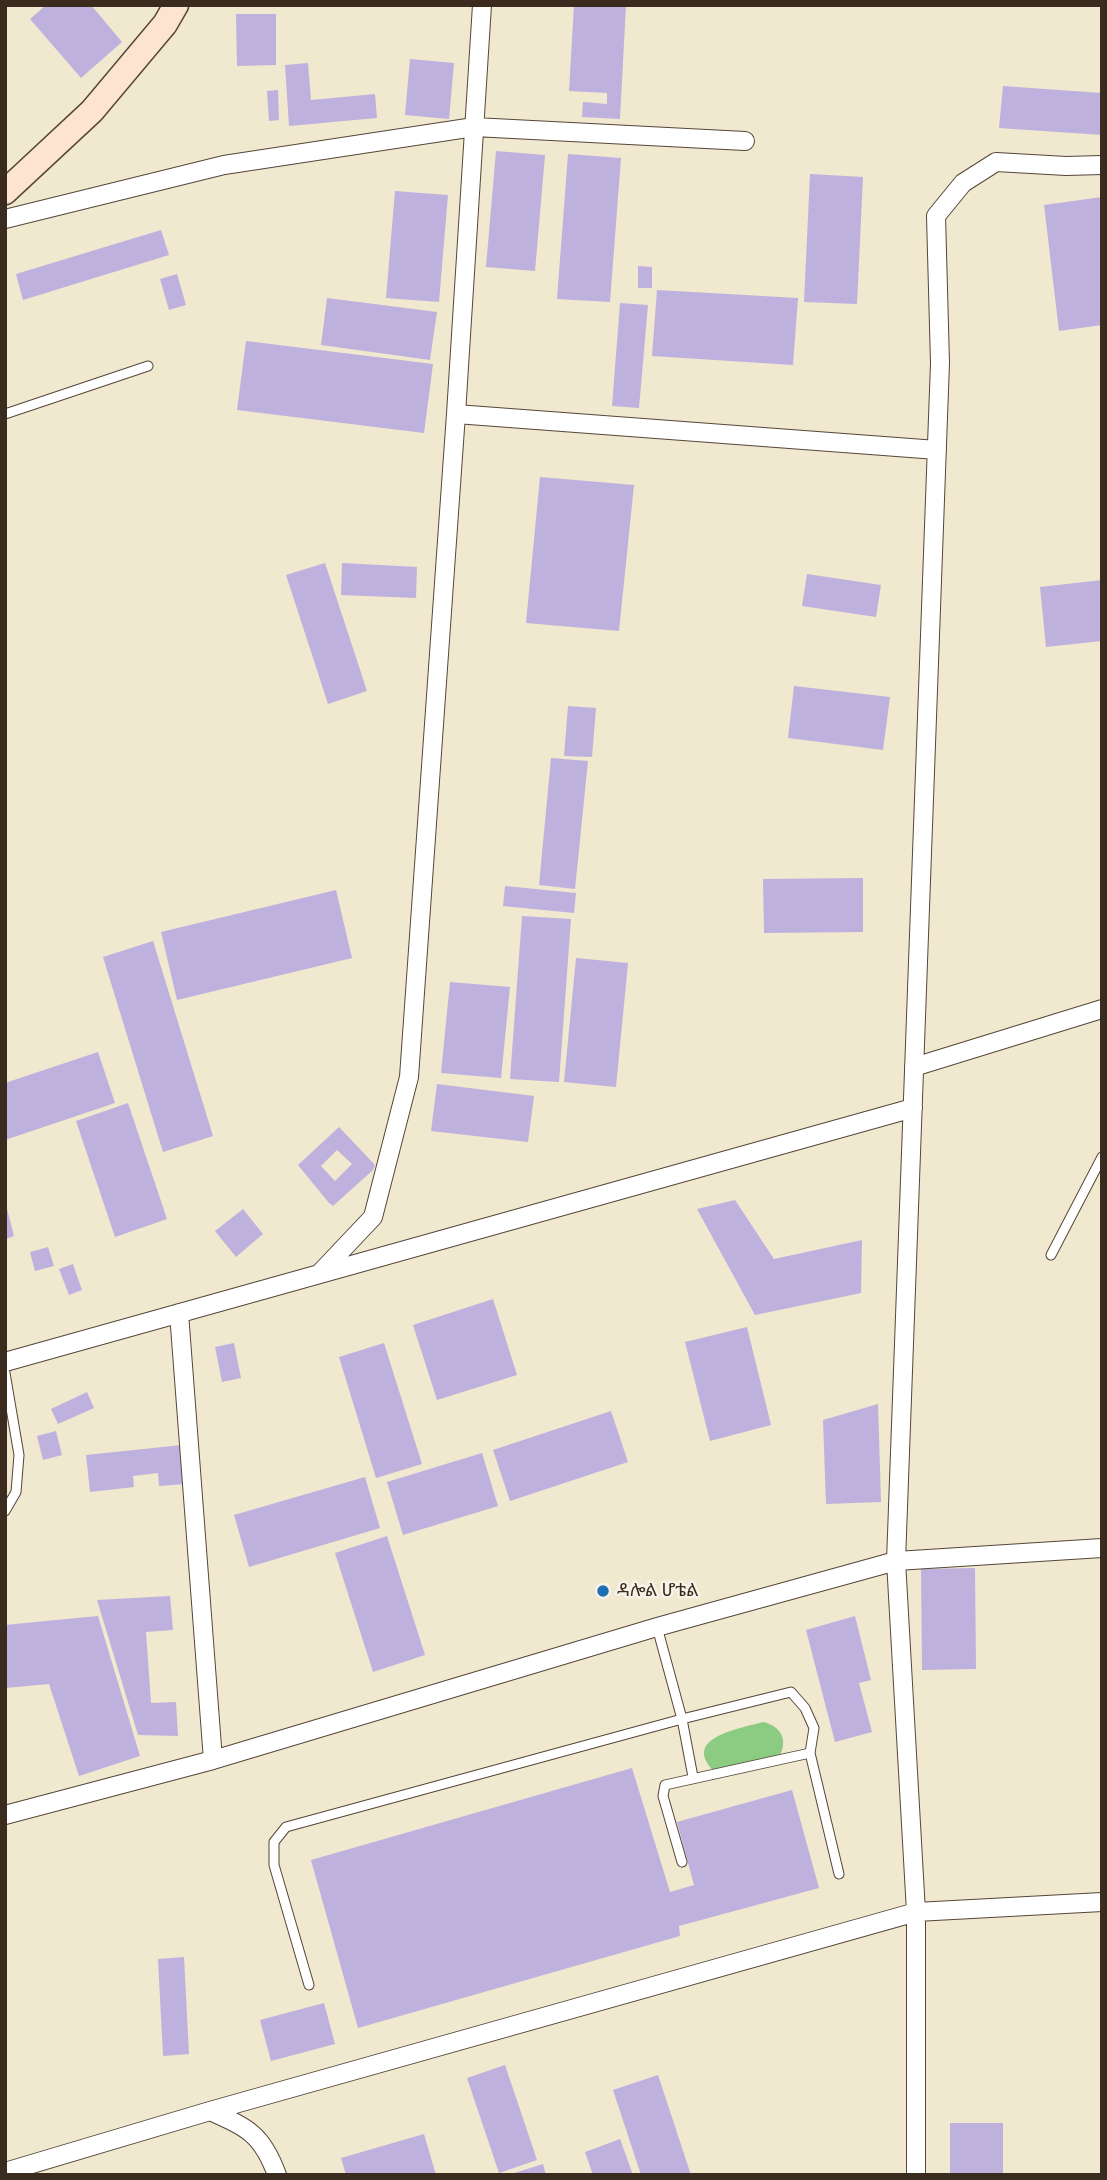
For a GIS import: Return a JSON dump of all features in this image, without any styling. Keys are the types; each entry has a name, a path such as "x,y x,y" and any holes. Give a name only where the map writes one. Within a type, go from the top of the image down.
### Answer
{"street":[{"path":"5,192 92,111 165,24 176,5"},
{"path":"320,1273 373,1217 409,1077 482,5"},
{"path":"5,219 224,164 474,127 745,141"},
{"path":"916,2175 916,1912 896,1561 940,363 936,216 963,183 996,162 1102,165"},
{"path":"456,414 937,450"},
{"path":"914,1067 1102,1009"},
{"path":"5,1362 913,1108"},
{"path":"179,1313 213,1760"},
{"path":"5,1815 213,1760 657,1627 896,1561 1102,1548"},
{"path":"5,2172 210,2111 916,1912 1102,1902"},
{"path":"210,2111 245,2126 268,2149 277,2175"}],"lane":[{"path":"5,414 148,366"},
{"path":"1051,1255 1102,1157"},
{"path":"5,1373 19,1455 16,1492 5,1511"},
{"path":"657,1627 682,1719 692,1777"},
{"path":"309,1985 274,1866 274,1842 286,1827 790,1692 806,1708 814,1728 810,1753 839,1874"},
{"path":"682,1862 663,1790 665,1785 810,1753"}],"green space":[{"path":"763,1722 781,1734 783,1744 780,1755 714,1771 704,1750 709,1742 730,1731"}],"building":[{"path":"46,5 91,5 122,42 81,78 30,19"},
{"path":"574,5 626,5 620,119 582,117 583,102 607,104 607,93 569,91"},
{"path":"236,14 276,14 276,65 237,66"},
{"path":"410,59 454,63 449,119 405,115"},
{"path":"308,63 311,100 375,94 377,118 289,126 285,65"},
{"path":"1003,86 1102,93 1102,135 999,128"},
{"path":"278,90 279,120 269,121 267,91"},
{"path":"496,151 545,155 535,271 486,267"},
{"path":"568,154 621,158 610,302 557,299"},
{"path":"810,174 863,177 857,304 804,302"},
{"path":"395,191 448,195 439,302 386,298"},
{"path":"1102,197 1102,325 1059,331 1044,205"},
{"path":"161,230 169,255 23,300 16,274"},
{"path":"638,266 652,267 652,288 638,288"},
{"path":"177,274 186,305 169,310 160,279"},
{"path":"657,290 798,298 793,365 652,356"},
{"path":"327,298 437,312 430,360 321,345"},
{"path":"620,303 648,305 639,408 612,406"},
{"path":"246,341 433,364 424,433 237,410"},
{"path":"540,477 634,485 619,631 526,623"},
{"path":"325,563 367,691 328,704 286,575"},
{"path":"342,563 417,567 416,598 341,595"},
{"path":"807,574 881,585 876,617 802,606"},
{"path":"1102,580 1102,641 1046,647 1040,587"},
{"path":"794,686 890,697 883,750 788,738"},
{"path":"568,706 596,708 592,757 564,756"},
{"path":"551,758 588,761 575,889 539,885"},
{"path":"863,878 863,932 764,933 763,879"},
{"path":"505,886 576,893 574,913 503,906"},
{"path":"336,890 352,958 177,1000 161,932"},
{"path":"522,916 571,919 559,1082 510,1079"},
{"path":"153,941 213,1136 163,1152 103,957"},
{"path":"576,958 628,963 616,1087 564,1082"},
{"path":"450,982 510,987 501,1078 441,1073"},
{"path":"98,1052 115,1103 5,1140 5,1083"},
{"path":"437,1084 534,1096 528,1142 431,1131"},
{"path":"128,1103 167,1219 115,1237 76,1121"},
{"path":"339,1127 375,1165 373,1170 333,1206 298,1165","holes":["337,1150 352,1164 335,1181 321,1166"]},
{"path":"735,1200 774,1259 862,1240 861,1293 755,1315 697,1209"},
{"path":"5,1206 14,1236 6,1239"},
{"path":"243,1209 263,1234 236,1257 215,1231"},
{"path":"48,1247 54,1266 35,1271 30,1252"},
{"path":"73,1264 82,1290 69,1295 59,1269"},
{"path":"493,1299 517,1375 437,1400 413,1325"},
{"path":"747,1327 771,1425 710,1441 685,1342"},
{"path":"234,1343 241,1378 222,1382 215,1347"},
{"path":"384,1343 422,1464 376,1478 339,1357"},
{"path":"87,1392 94,1408 58,1424 51,1409"},
{"path":"878,1404 881,1502 826,1504 823,1420"},
{"path":"611,1411 628,1462 510,1501 493,1450"},
{"path":"56,1431 62,1455 43,1460 37,1436"},
{"path":"182,1445 186,1484 159,1486 158,1473 133,1476 134,1487 90,1492 86,1455"},
{"path":"482,1453 498,1506 403,1535 387,1482"},
{"path":"365,1477 380,1528 249,1567 234,1515"},
{"path":"387,1536 425,1655 373,1672 335,1553"},
{"path":"975,1568 976,1669 922,1670 921,1569"},
{"path":"170,1596 173,1630 146,1632 151,1703 176,1702 178,1736 138,1735 97,1600"},
{"path":"98,1616 140,1756 79,1776 49,1684 5,1688 5,1625"},
{"path":"855,1616 871,1680 859,1683 872,1732 835,1742 806,1630"},
{"path":"632,1768 670,1892 694,1885 677,1822 792,1790 819,1888 679,1926 680,1936 358,2028 311,1860"},
{"path":"184,1957 189,2054 163,2056 158,1959"},
{"path":"324,2003 335,2044 271,2061 260,2020"},
{"path":"505,2065 537,2160 499,2173 467,2078"},
{"path":"658,2075 691,2175 641,2175 613,2090"},
{"path":"950,2123 1003,2123 1003,2175 950,2175"},
{"path":"424,2134 436,2175 346,2175 341,2158"},
{"path":"620,2139 633,2175 593,2175 585,2152"},
{"path":"543,2164 546,2175 511,2175 511,2174"}],"place":[{"name":"ዳሎል ሆቴል","path":"603,1591"}]}
